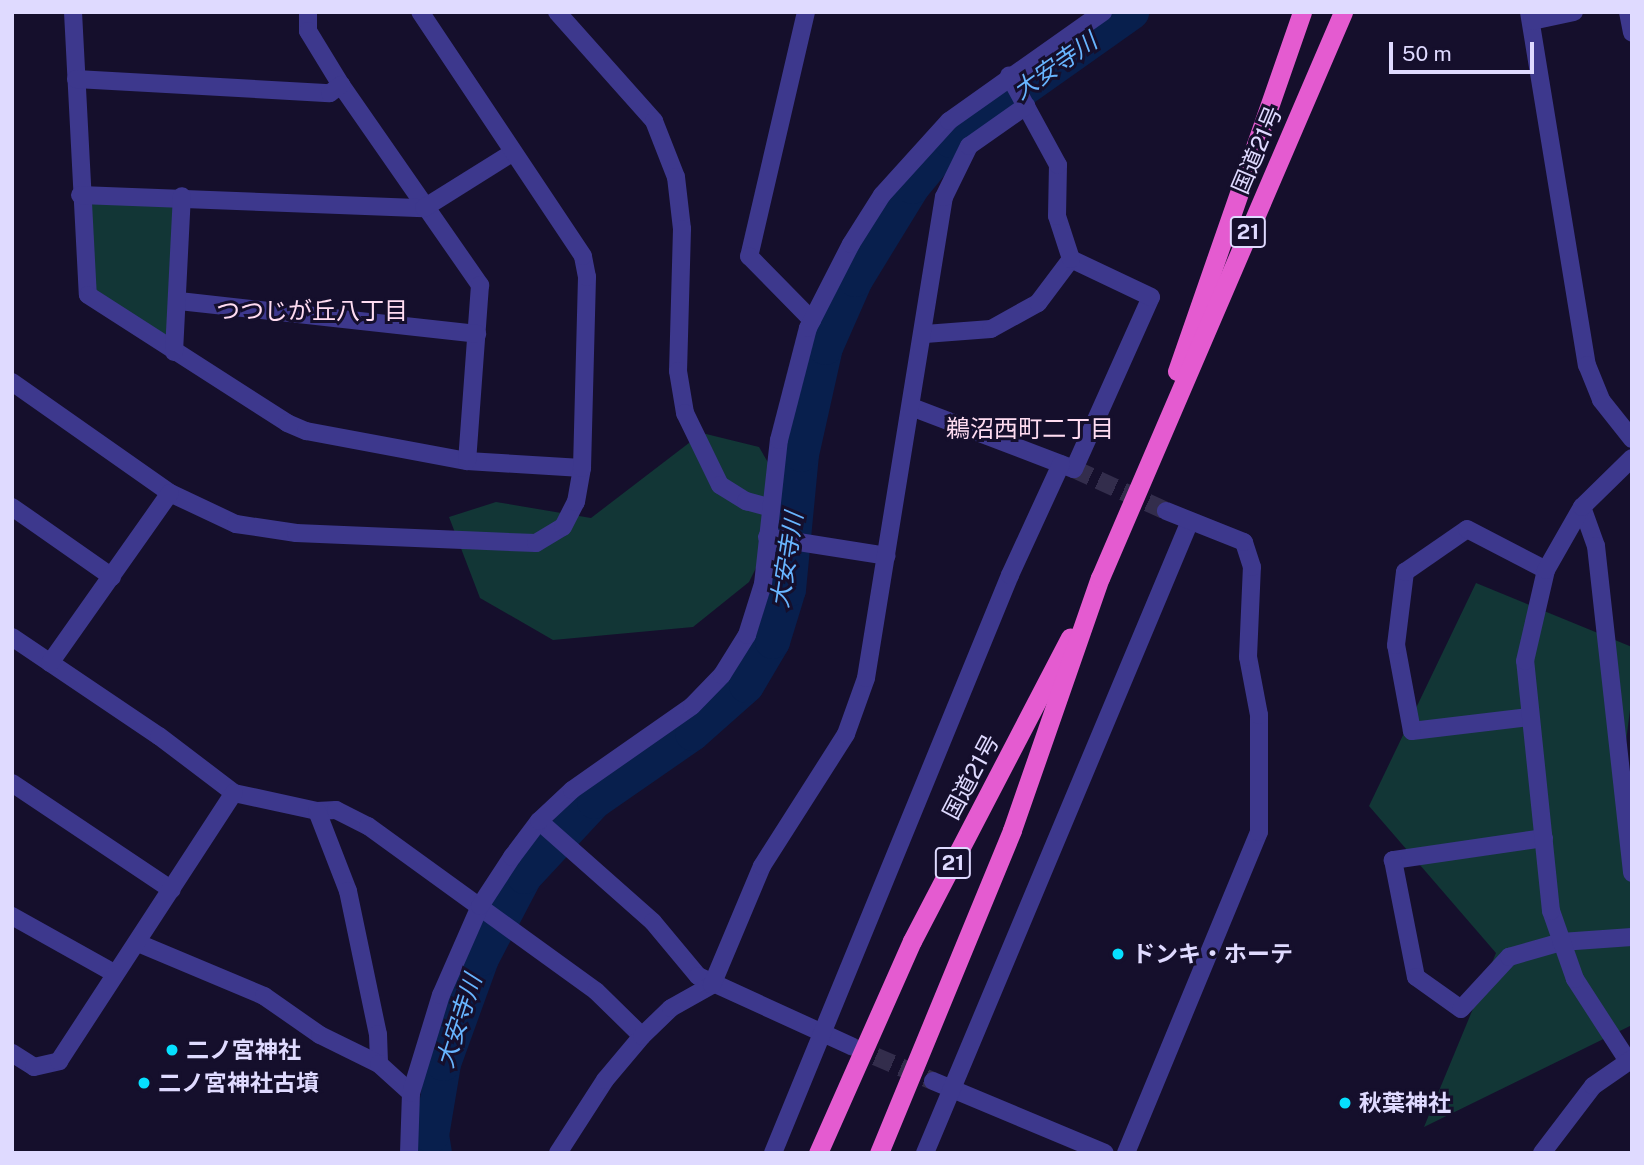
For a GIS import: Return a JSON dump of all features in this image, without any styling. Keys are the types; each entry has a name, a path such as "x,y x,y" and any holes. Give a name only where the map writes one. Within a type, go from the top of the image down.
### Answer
{"highway":[{"name":"21","path":"1153,453 1196,307 1271,108 1302,12"},
{"name":"国道21号","path":"879,1153 1012,830 1101,578 1343,12"},
{"name":"国道21号","path":"818,1153 912,941 1101,578"}],"street":[{"path":"73,12 80,195 88,295 174,352 306,431 467,461 582,468"},
{"path":"308,12 308,31 341,85 480,285 467,461"},
{"path":"12,382 170,493 236,524 296,533 536,543 563,527 576,502 582,468 587,277 583,256 420,12"},
{"path":"557,12 654,121 676,177 682,229 678,371 684,413 720,485 746,501 769,507"},
{"path":"806,12 749,256 811,320"},
{"path":"409,1153 411,1093 441,995 484,909 543,824 572,790 692,706 722,675 747,635 774,538 769,507 779,440 811,320 882,195 949,121 1009,75 1103,12"},
{"path":"1574,12 1530,17 1587,365 1601,400 1632,439"},
{"path":"1628,12 1632,33"},
{"path":"914,408 1074,469 1151,297 1070,259 1057,216 1058,165 1009,75"},
{"path":"76,79 330,93 341,85"},
{"path":"558,1153 605,1080 642,1036 671,1009 712,985 762,866 846,734 866,678 914,408 944,197 969,146 1026,106"},
{"path":"80,195 182,196 424,208 512,153"},
{"path":"174,352 179,300 182,196"},
{"path":"925,334 991,329 1038,303 1070,259"},
{"path":"179,300 477,334"},
{"path":"1542,1153 1592,1086 1630,1060 1575,979 1551,911 1525,661 1546,570 1582,507 1632,458"},
{"path":"773,1153 1010,575 1061,464"},
{"path":"50,663 170,493"},
{"path":"12,507 112,577"},
{"path":"1582,507 1596,546 1623,726 1632,873"},
{"path":"1126,1153 1259,832 1259,715 1248,657 1252,567 1244,542 1166,511"},
{"path":"925,1153 1190,520"},
{"path":"1530,717 1412,731 1396,645 1405,572 1467,529 1546,570"},
{"path":"774,538 887,556"},
{"path":"12,637 159,736 234,793 317,811 336,810 368,827 484,909 510,932 596,991 642,1036"},
{"path":"12,783 172,890"},
{"path":"12,1053 34,1067 59,1061 234,793"},
{"path":"317,811 348,891 377,1034 379,1064"},
{"path":"543,824 645,915 698,976 820,1035 851,1046"},
{"path":"1544,838 1393,860 1416,977 1461,1009 1509,957 1561,942 1632,937"},
{"path":"12,916 114,973"},
{"path":"138,943 264,996 320,1035 379,1064 411,1093"},
{"path":"933,1081 1105,1153"}],"green space":[{"path":"89,203 176,204 169,340 96,290"},
{"path":"702,433 759,447 790,500 749,582 693,627 553,640 480,598 449,517 496,502 591,518"},
{"path":"1476,583 1632,647 1632,694 1617,814 1632,846 1632,1025 1424,1127 1496,953 1369,806"}],"waterway":[{"name":"大安寺川","path":"434,1153 431,1135 443,1063 481,958 524,876 594,801 692,733 746,685 772,641 788,589 801,454 825,347 855,279 912,186 950,140 1131,12"}],"tunnel":[{"path":"1074,469 1166,511"},
{"path":"851,1046 933,1081"}],"place":[{"name":"ドンキ・ホーテ","path":"1118,954"},
{"name":"二ノ宮神社","path":"172,1050"},
{"name":"二ノ宮神社古墳","path":"144,1083"},
{"name":"秋葉神社","path":"1345,1103"}],"district":[{"name":"つつじが丘八丁目","path":"312,311"},
{"name":"鵜沼西町二丁目","path":"1030,429"}]}
